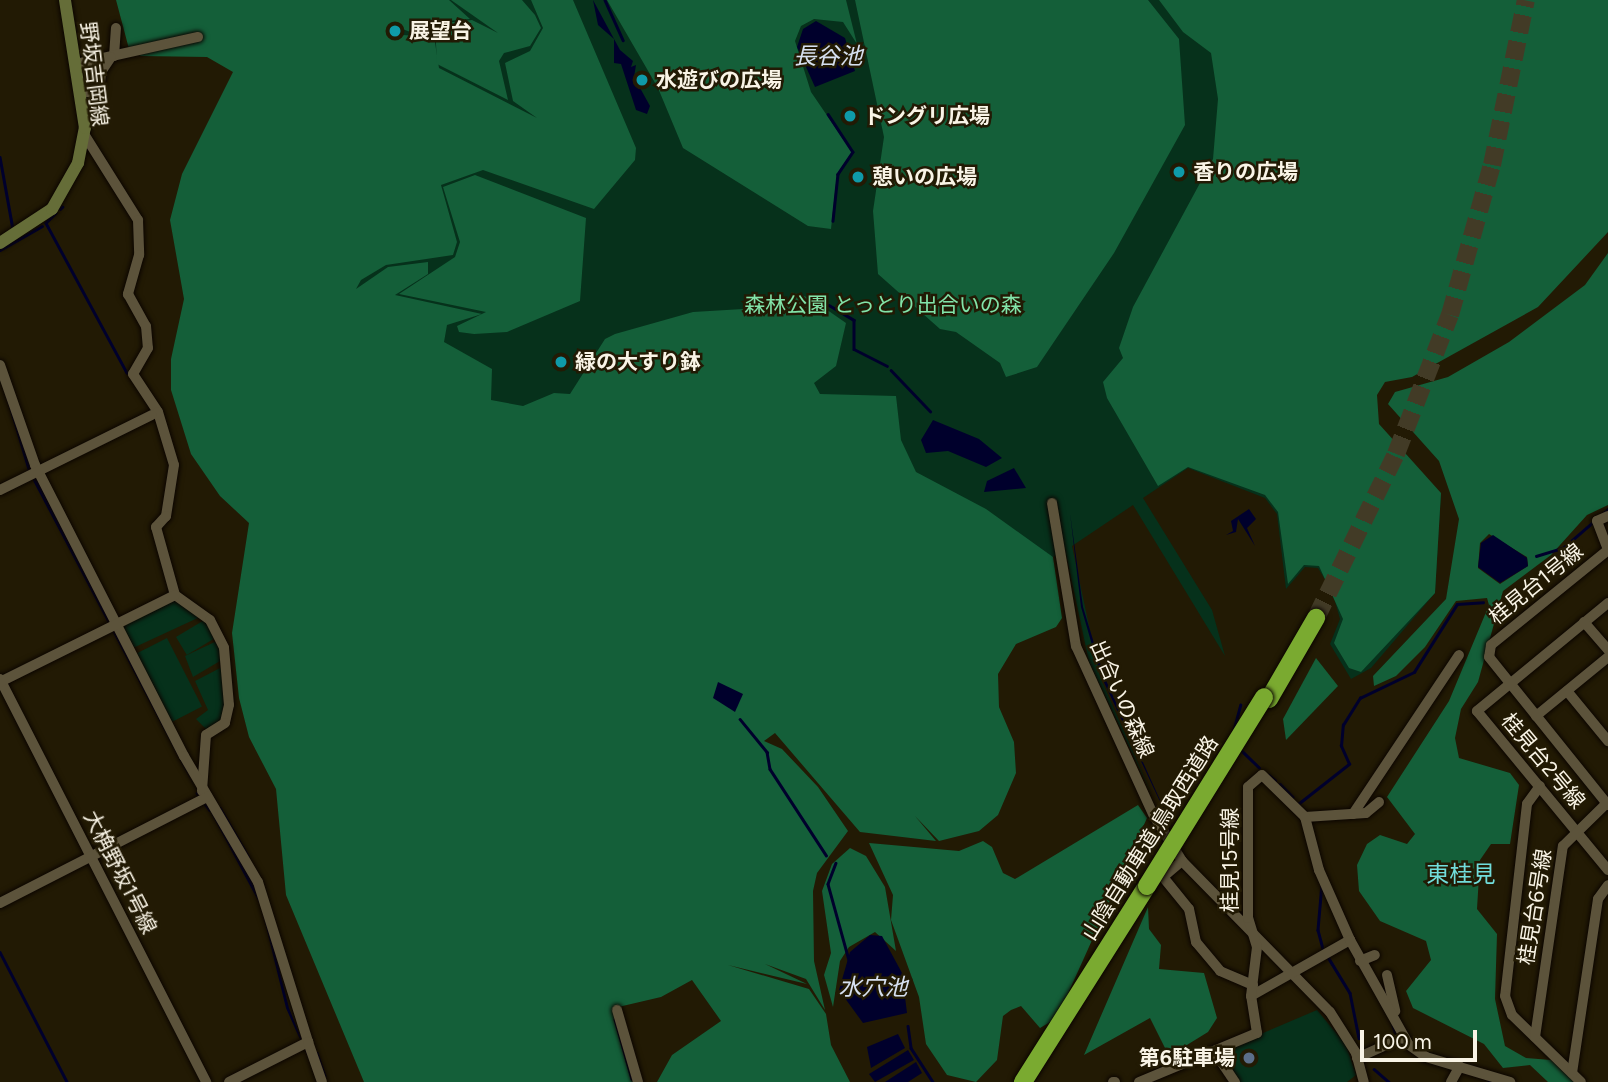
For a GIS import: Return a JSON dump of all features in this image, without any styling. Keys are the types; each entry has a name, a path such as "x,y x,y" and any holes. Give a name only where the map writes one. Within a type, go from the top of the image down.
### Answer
{"highway":[{"name":"山陰自動車道;鳥取西道路","path":"1029,1082 1154,883 1314,617"},
{"name":"山陰自動車道;鳥取西道路","path":"1023,1082 1154,883"}],"street":[{"name":"野坂吉岡線","path":"0,243 35,224 63,195 84,134 81,91 65,0"},
{"path":"81,91 99,94 101,72 113,56 117,28"},
{"path":"76,64 198,37"},
{"path":"84,134 136,211 139,255 128,294 146,326 148,348 133,374 158,412 172,449 166,516 156,523 175,594 210,620 224,649 228,714 206,735 204,794"},
{"path":"0,365 38,472 204,794 235,834 267,903 284,977 322,1082"},
{"path":"0,490 152,415"},
{"name":"出合いの森線","path":"1052,503 1076,646 1154,817 1182,861 1294,972 1357,1058 1364,1082"},
{"path":"1608,516 1597,522 1608,550"},
{"name":"桂見台1号線","path":"1607,803 1489,657 1490,645 1608,550"},
{"path":"0,681 175,594"},
{"name":"桂見台2号線","path":"1608,603 1477,711 1608,870"},
{"path":"1584,622 1608,650"},
{"path":"1353,814 1459,655"},
{"path":"1536,716 1608,657"},
{"name":"大桷野坂1号線","path":"0,681 206,1082"},
{"path":"1567,691 1608,741"},
{"path":"184,756 205,746"},
{"name":"桂見15号線","path":"1139,1082 1169,1065 1216,1054 1257,1032 1252,991 1257,947 1251,928 1248,787 1254,776 1262,775 1305,817"},
{"path":"1540,786 1527,804 1505,996 1512,1014 1581,1082"},
{"path":"0,903 204,794"},
{"path":"1379,802 1366,813 1305,817 1319,870 1350,940 1360,961 1395,1011"},
{"name":"桂見台6号線","path":"1535,1037 1563,846 1576,830 1607,803"},
{"path":"1182,861 1154,883 1189,909 1196,942 1209,958 1228,977 1252,991 1294,972 1350,940"},
{"path":"1572,1073 1598,899 1608,885"},
{"path":"1360,961 1375,955"},
{"path":"1387,975 1404,1037 1426,1057 1510,1082"},
{"path":"617,1010 638,1082"},
{"path":"1357,1058 1404,1037"},
{"path":"229,1082 308,1042"},
{"path":"1216,1054 1235,1082"},
{"path":"1451,1082 1460,1066"}],"green space":[{"path":"116,0 449,0 470,19 437,22 416,34 394,26 390,34 416,36 433,30 439,68 537,118 513,101 505,63 530,51 543,28 531,0 573,0 636,148 635,160 594,209 483,170 441,185 457,242 453,255 386,265 361,280 356,289 388,267 428,262 428,274 395,295 482,314 447,325 444,342 492,369 491,400 523,406 554,393 570,394 605,339 615,334 693,312 791,306 791,292 810,298 846,323 836,366 814,383 820,394 896,396 901,440 916,472 986,509 1053,557 1062,618 1056,627 1016,644 998,674 999,707 1014,742 1016,773 998,815 979,831 939,841 915,816 936,841 860,832 775,733 764,741 782,749 818,787 848,831 817,873 813,891 814,961 825,1010 806,979 765,964 807,984 728,965 809,989 826,1014 831,1045 850,1082 657,1082 672,1055 721,1021 692,980 661,997 614,1008 636,1082 364,1082 286,895 276,789 249,737 239,698 232,633 249,523 220,496 191,454 171,390 171,359 184,299 170,220 182,174 233,72 207,57 141,56 129,49"},
{"name":"森林公園 とっとり出合いの森","path":"360,0 1280,0 1271,17 1344,328 1401,494 1441,493 1435,593 1371,668 1351,679 1330,644 1340,619 1332,591 1318,568 1305,567 1286,589 1277,514 1265,498 1188,468 1143,498 1212,610 1225,656 1133,505 1072,546 1100,677 1153,797 1089,662 1065,549 1001,592 382,475 321,175 375,24"},
{"path":"451,0 522,0 535,15 541,28 530,46 504,53 499,61 508,100 437,64 435,24 472,20 498,33"},
{"path":"607,0 846,0 857,44 843,22 814,19 801,26 795,41 811,92 852,152 837,174 831,229 808,226 683,148 658,88"},
{"path":"855,0 1148,0 1179,39 1185,125 1114,253 1037,367 1006,377 1000,363 956,332 940,329 878,274 873,211 884,137"},
{"path":"1159,0 1608,0 1608,232 1538,307 1412,377 1385,382 1377,395 1379,424 1441,493 1435,593 1361,672 1349,668 1334,643 1343,619 1319,566 1304,565 1288,584 1278,512 1265,495 1188,467 1158,486 1107,398 1103,382 1123,358 1119,348 1133,307 1213,159 1218,99 1211,53 1183,32"},
{"path":"475,175 586,218 580,301 507,332 474,334 459,332 457,326 486,312 399,294 455,257 460,242 443,187"},
{"path":"1608,253 1608,505 1587,515 1551,555 1503,591 1478,682 1461,709 1455,738 1459,758 1510,773 1519,785 1510,844 1491,844 1480,860 1477,909 1497,934 1495,999 1505,1046 1526,1058 1551,1060 1574,1082 1548,1082 1530,1065 1503,1068 1484,1044 1413,1008 1406,991 1431,960 1426,941 1380,921 1359,891 1357,865 1367,844 1380,835 1407,844 1415,834 1387,797 1449,701 1489,605 1487,598 1456,601 1425,647 1396,676 1374,686 1373,676 1446,599 1459,519 1439,461 1388,404 1395,392 1448,377 1509,342 1585,285","holes":["1489,534 1527,557 1528,566 1500,584 1478,568 1480,543"]},
{"path":"175,597 202,616 133,648 120,624"},
{"path":"206,619 217,637 187,655 176,637"},
{"path":"167,638 202,707 169,723 134,655"},
{"path":"219,640 220,661 193,677 185,656"},
{"path":"1316,658 1338,686 1286,740 1283,719"},
{"path":"224,666 225,716 208,731 196,719 208,710 195,681"},
{"path":"1138,805 1147,818 1057,1018 1040,1028 1021,1006 1011,1010 1003,1016 997,1060 976,1082 947,1075 926,1044 919,997 891,920 893,895 869,843 959,851 983,841 992,847 1003,873 1015,879"},
{"path":"850,848 866,856 885,887 896,951 875,932 849,947 840,961 833,1007 824,975 831,953 822,891 832,864"},
{"path":"1148,907 1149,929 1161,945 1159,969 1204,973 1217,1018 1208,1032 1169,1056 1150,1018 1084,1055"},
{"path":"1317,1010 1346,1045 1356,1075 1347,1082 1239,1082 1223,1050"}],"water":[{"path":"593,0 620,50 633,61 631,67 636,65 634,77 650,106 647,114 636,110 621,64 614,63 614,39 598,25"},
{"name":"長谷池","path":"816,21 845,38 855,71 815,87 797,47 803,29"},
{"path":"0,377 38,479 198,794 28,471"},
{"path":"933,420 979,439 1002,458 986,467 948,451 926,453 921,440"},
{"path":"1014,468 1026,488 984,492 987,481"},
{"path":"1249,509 1256,519 1247,528 1255,546 1238,519 1236,532 1226,535 1233,531 1231,521"},
{"path":"1070,513 1083,607 1104,676 1179,842 1101,676 1081,607"},
{"path":"1493,535 1527,558 1528,566 1500,583 1478,567 1481,543"},
{"path":"718,682 743,694 735,712 713,698"},
{"path":"208,807 227,829 263,904 289,1008 319,1082 286,1008 261,906"},
{"name":"水穴池","path":"870,935 882,936 902,973 907,1013 863,1023 839,990 850,952"},
{"path":"898,1034 905,1048 871,1068 867,1047"},
{"path":"908,1050 914,1060 875,1082 869,1074"},
{"path":"916,1062 922,1073 908,1082 885,1082"}],"waterway":[{"path":"605,0 623,40"},
{"path":"828,114 853,152 838,174 833,221"},
{"path":"0,157 13,229"},
{"path":"56,213 46,223 127,373"},
{"path":"0,250 42,226"},
{"path":"829,305 854,320 854,349 887,366"},
{"path":"891,370 930,411"},
{"path":"1536,556 1563,548 1608,509"},
{"path":"1298,804 1349,764 1341,746 1343,725 1360,698 1414,672 1457,604 1483,602"},
{"path":"1233,732 1240,705"},
{"path":"740,719 767,752 770,769 826,855"},
{"path":"1239,748 1259,767"},
{"path":"1269,775 1275,780"},
{"path":"1280,784 1293,797"},
{"path":"197,793 210,810"},
{"path":"220,808 248,856"},
{"path":"836,863 828,884 849,960"},
{"path":"1322,884 1318,930 1324,952"},
{"path":"0,952 67,1082"},
{"path":"1328,957 1350,993 1359,1038"},
{"path":"615,1019 632,1079"},
{"path":"1393,1025 1396,1035"},
{"path":"908,1026 911,1048 933,1082"},
{"path":"317,1053 325,1076"},
{"path":"1374,1069 1389,1082"}],"tunnel":[{"path":"1316,618 1396,454 1450,315 1492,165 1526,0"}],"place":[{"name":"展望台","path":"395,31"},
{"name":"水遊びの広場","path":"642,80"},
{"name":"ドングリ広場","path":"850,116"},
{"name":"香りの広場","path":"1179,172"},
{"name":"憩いの広場","path":"858,177"},
{"name":"緑の大すり鉢","path":"561,362"},
{"name":"第6駐車場","path":"1249,1058"}],"district":[{"name":"東桂見","path":"1461,874"}]}
